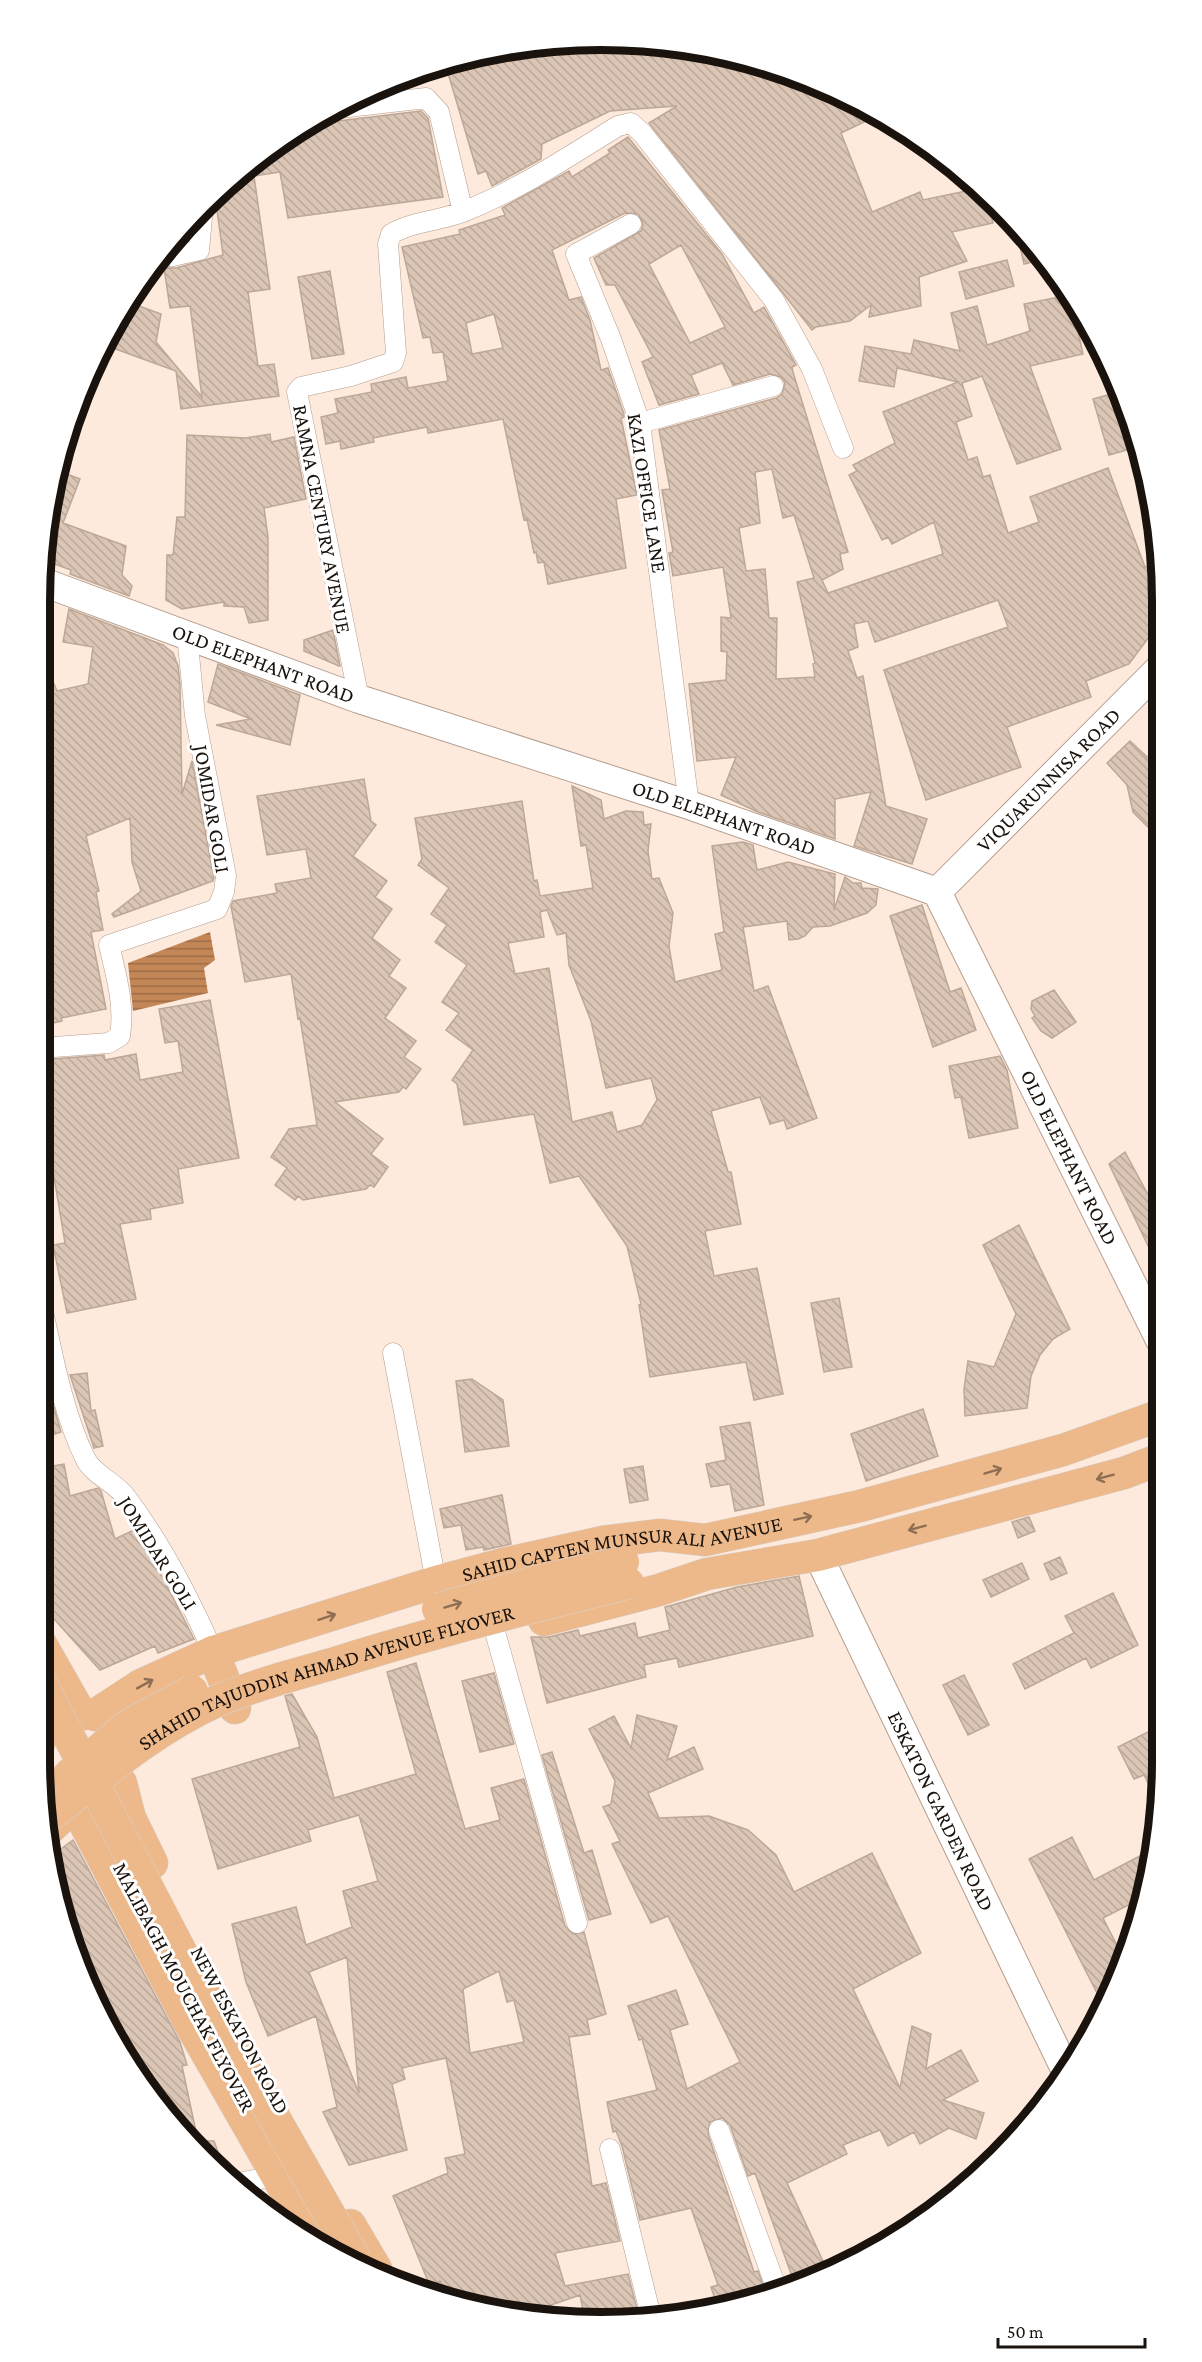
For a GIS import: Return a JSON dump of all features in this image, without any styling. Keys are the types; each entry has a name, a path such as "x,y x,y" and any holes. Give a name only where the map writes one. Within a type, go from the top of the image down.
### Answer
{"main road":[{"name":"SAHID CAPTEN MUNSUR ALI AVENUE","path":"50,1727 60,1719 88,1714 141,1685 213,1652 436,1582 507,1563 602,1542 660,1536 705,1540 861,1506 1063,1450 1152,1418"},
{"name":"SAHID CAPTEN MUNSUR ALI AVENUE","path":"61,1811 102,1801 124,1777 163,1742 235,1708 360,1667 612,1603 707,1574 818,1555 1124,1473 1152,1462"},
{"path":"626,1573 705,1540"},
{"path":"51,1791 129,1725 210,1682 457,1603 626,1573 707,1574"},
{"name":"SHAHID TAJUDDIN AHMAD AVENUE FLYOVER","path":"61,1811 147,1741 217,1701 288,1676 626,1573"},
{"path":"213,1652 235,1708"},
{"path":"50,1657 88,1714"},
{"path":"50,1700 193,1975 366,2260"},
{"name":"NEW ESKATON ROAD","path":"88,1714 108,1721 121,1737 127,1756 124,1777 135,1831 242,2039 366,2260"},
{"name":"MALIBAGH MOUCHAK FLYOVER","path":"50,1740 186,1999 326,2240"},
{"path":"51,1793 61,1811"},
{"name":"NEW ESKATON ROAD","path":"61,1811 91,1836 189,2022 306,2227"},
{"path":"54,1829 83,1828 91,1836"}],"street":[{"path":"357,106 426,98 433,103 439,112 464,212"},
{"name":"RAMNA CENTURY AVENUE","path":"358,699 297,392 301,387 351,376 393,362 396,353 388,244 391,234 401,228 464,212 530,181 618,126 631,123 642,133 774,300 812,369 843,447"},
{"path":"170,256 199,250 202,221"},
{"name":"KAZI OFFICE LANE","path":"632,224 576,254 611,339 640,423 689,805"},
{"path":"640,423 773,386"},
{"name":"OLD ELEPHANT ROAD","path":"50,585 358,699 689,805 938,892 1152,1322"},
{"name":"JOMIDAR GOLI","path":"50,1047 109,1043 120,1036 122,1020 120,990 109,945 217,909 224,892 226,876 195,716 187,634"},
{"name":"VIQUARUNNISA ROAD","path":"938,892 1152,676"},
{"name":"JOMIDAR GOLI","path":"50,1338 67,1408 87,1462 124,1494 156,1541 191,1602 213,1652"},
{"path":"393,1353 436,1582"},
{"name":"ESKATON GARDEN ROAD","path":"818,1555 1062,2063"},
{"path":"495,1632 577,1923"},
{"path":"719,2130 775,2284"},
{"path":"610,2149 649,2310"},
{"path":"244,2182 277,2176"}],"shaded area":[{"path":"210,932 215,960 204,968 208,993 133,1011 128,963"}],"building":[{"path":"565,51 637,51 673,54 744,68 778,79 812,91 870,119 841,133 872,212 920,192 923,200 969,190 990,210 993,223 952,232 967,261 919,277 921,306 869,317 871,305 850,321 816,327 812,330 649,123 677,106 610,111 542,144 541,159 492,186 486,171 478,174 447,71 493,60"},
{"path":"421,111 428,118 443,197 288,218 280,172 254,176 270,289 248,292 258,366 274,364 279,396 181,409 176,371 111,347 136,305 161,314 156,342 202,397 190,306 170,308 164,268 176,268 223,255 216,206 265,163 326,122"},
{"path":"628,137 722,254 754,313 764,307 796,365 792,367 793,372 848,552 840,554 843,569 822,580 828,593 943,554 934,522 892,544 888,537 882,540 849,475 857,471 853,465 895,443 883,412 958,382 897,368 894,387 859,381 865,346 911,354 914,340 960,351 951,313 977,306 987,345 1030,331 1024,304 1061,296 1076,320 1083,354 1030,366 1061,449 1017,464 982,376 962,383 972,416 956,422 968,460 977,457 983,477 990,475 1008,533 1039,522 1030,497 1108,468 1145,567 1151,565 1152,633 1129,664 1086,681 1091,697 1007,727 1021,767 926,800 884,670 1008,627 998,600 875,642 868,621 854,624 858,647 848,651 857,678 863,676 886,806 927,819 912,864 854,846 871,792 835,799 835,839 758,812 721,795 736,757 697,761 689,684 726,680 727,652 721,651 721,617 731,618 723,567 673,576 669,553 673,552 662,490 670,489 659,430 776,398 782,394 785,383 781,377 770,374 733,385 722,363 691,375 699,394 659,405 642,362 653,357 615,285 606,285 594,258 641,231 643,224 638,214 625,213 552,250 569,300 581,297 590,320 601,370 608,368 625,417 621,418 637,495 616,499 626,568 548,584 544,562 538,563 527,519 524,520 503,419 428,433 427,427 373,438 374,442 341,449 340,441 326,444 321,417 338,413 335,399 372,392 371,384 406,377 408,388 448,381 443,352 433,353 430,337 423,338 402,247 460,234 459,230 505,215 502,208 569,171 572,177 610,153 608,150","holes":["681,245 725,327 690,343 649,264","494,314 503,348 472,354 466,323","772,469 783,518 794,515 814,578 797,582 815,663 813,664 815,677 776,679 777,618 769,618 765,569 746,571 739,528 760,523 755,472"]},
{"path":"1018,240 1036,261 1024,264"},
{"path":"1007,260 1014,286 966,299 959,272"},
{"path":"330,271 344,354 312,359 298,277"},
{"path":"1112,394 1131,449 1109,455 1093,399"},
{"path":"270,434 271,442 294,437 306,499 264,508 268,537 268,620 249,623 244,607 224,606 224,602 182,609 166,600 167,555 173,555 177,517 185,517 187,435 246,438"},
{"path":"65,473 80,479 63,523 126,546 122,575 132,586 129,596 70,574 71,570 51,563 54,529"},
{"path":"69,609 163,645 173,653 178,666 180,684 182,794 192,761 214,878 213,881 114,917 112,914 141,891 132,862 130,818 86,836 99,891 96,892 103,930 91,932 106,1009 61,1018 62,1021 50,1024 50,675 57,691 88,684 93,647 63,642"},
{"path":"333,630 340,666 304,651 304,640"},
{"path":"218,664 300,695 290,745 216,725 251,719 208,702"},
{"path":"1130,741 1152,761 1152,831 1133,812 1127,785 1107,763"},
{"path":"364,779 371,821 376,825 353,856 387,881 375,897 392,909 372,938 400,960 389,976 406,988 385,1018 416,1041 404,1057 421,1069 406,1089 403,1087 399,1092 335,1102 383,1139 371,1154 388,1167 374,1187 370,1185 366,1189 303,1200 298,1196 295,1200 275,1185 287,1168 271,1157 289,1129 317,1125 291,974 245,982 231,906 233,901 277,893 275,884 311,878 306,849 267,855 257,796"},
{"path":"572,786 601,800 604,819 626,811 643,812 644,825 651,824 648,851 652,879 659,878 673,913 669,946 675,982 722,970 715,934 724,932 712,846 743,842 753,845 757,870 788,862 835,874 834,910 845,877 853,883 861,883 862,888 878,889 876,905 867,913 830,926 813,927 805,936 798,939 789,940 787,921 743,927 754,991 768,986 817,1118 787,1129 784,1120 770,1124 760,1097 711,1111 728,1172 731,1172 741,1224 705,1231 714,1276 757,1268 783,1394 754,1400 746,1362 650,1377 639,1305 641,1304 627,1246 579,1176 550,1183 534,1114 464,1125 457,1084 452,1080 473,1050 446,1030 459,1013 442,1002 467,965 435,942 447,925 431,914 449,888 418,865 422,859 415,818 522,801 534,881 537,880 540,896 593,888 586,845 581,846","holes":["547,910 557,935 566,933 569,965 591,1021 606,1088 651,1078 657,1100 642,1125 617,1132 612,1112 572,1122 549,968 515,974 508,943 544,937 540,912"]},
{"path":"922,905 950,992 961,988 976,1030 933,1047 890,916"},
{"path":"1054,990 1076,1022 1052,1038 1041,1031 1032,1018 1035,1016 1031,1009 1032,1001"},
{"path":"210,1000 239,1158 178,1169 183,1203 150,1209 151,1219 120,1224 136,1299 67,1313 53,1245 65,1243 50,1159 50,1059 104,1055 105,1060 136,1054 140,1080 183,1072 178,1041 165,1043 159,1009"},
{"path":"1000,1056 1007,1070 1018,1128 969,1138 961,1097 955,1098 949,1066"},
{"path":"1125,1152 1152,1202 1152,1254 1109,1164"},
{"path":"1019,1225 1070,1329 1053,1339 1040,1355 1031,1376 1027,1408 965,1416 964,1389 968,1361 994,1367 1016,1314 983,1245"},
{"path":"839,1298 852,1367 824,1372 811,1303"},
{"path":"87,1373 91,1411 95,1410 103,1446 94,1448 70,1375"},
{"path":"472,1379 503,1400 509,1446 465,1452 456,1381"},
{"path":"50,1393 61,1432 50,1436"},
{"path":"923,1409 938,1456 866,1481 851,1434"},
{"path":"750,1422 764,1505 735,1511 730,1484 711,1487 706,1464 726,1460 720,1427"},
{"path":"64,1464 70,1496 98,1488 101,1491 115,1539 134,1530 163,1578 194,1639 158,1653 155,1646 100,1670 50,1614 50,1608 53,1607 50,1599 50,1466"},
{"path":"643,1466 648,1500 630,1503 624,1469"},
{"path":"502,1495 511,1544 484,1550 483,1547 466,1550 461,1525 444,1528 440,1509"},
{"path":"1029,1517 1035,1531 1018,1538 1012,1522"},
{"path":"1060,1557 1067,1573 1051,1580 1044,1564"},
{"path":"1022,1563 1029,1579 991,1597 983,1580"},
{"path":"799,1576 813,1636 679,1667 677,1658 644,1665 646,1677 547,1703 531,1637 549,1637 578,1630 580,1636 635,1623 638,1638 670,1630 665,1607 737,1587"},
{"path":"1113,1593 1138,1645 1091,1668 1086,1658 1025,1689 1013,1664 1074,1633 1065,1616"},
{"path":"416,1663 465,1829 500,1820 491,1788 524,1779 565,1926 573,1934 584,1932 606,2014 587,2020 590,2034 569,2037 592,2186 606,2183 620,2241 555,2253 565,2286 628,2274 637,2311 583,2312 580,2295 551,2305 552,2310 529,2308 458,2294 445,2290 440,2281 429,2285 393,2196 448,2173 445,2158 465,2154 446,2058 402,2068 405,2079 392,2084 407,2150 349,2165 323,2112 337,2107 316,2016 268,2036 246,1982 232,1924 296,1907 306,1945 352,1927 343,1891 378,1881 359,1815 308,1830 311,1841 218,1869 192,1779 300,1747 285,1696 292,1694 317,1737 334,1798 416,1774 387,1672","holes":["347,1957 359,2093 309,1972","499,1971 507,2002 514,2000 524,2042 470,2053 463,1989"]},
{"path":"494,1673 514,1744 480,1752 462,1681"},
{"path":"964,1675 989,1725 968,1735 943,1685"},
{"path":"637,1715 677,1726 667,1760 694,1747 703,1769 648,1793 659,1818 709,1816 748,1830 776,1855 794,1892 872,1853 921,1953 853,1989 900,2088 912,2026 931,2034 926,2069 961,2050 978,2081 943,2100 984,2113 976,2139 949,2128 920,2144 914,2132 888,2146 880,2130 843,2145 847,2154 787,2183 825,2265 793,2278 755,2173 748,2176 730,2125 722,2118 710,2122 708,2134 754,2272 758,2271 764,2288 716,2301 711,2287 718,2285 691,2208 640,2220 622,2146 616,2131 613,2132 607,2102 657,2090 642,2039 639,2040 628,2006 676,1990 688,2024 670,2030 687,2089 740,2062 668,1916 651,1923 612,1844 620,1841 603,1807 611,1804 615,1781 589,1729 614,1716 631,1748"},
{"path":"1148,1732 1152,1736 1151,1789 1144,1775 1134,1779 1118,1747"},
{"path":"552,1752 584,1853 592,1850 611,1914 589,1920 542,1755"},
{"path":"1072,1837 1094,1880 1145,1853 1134,1902 1103,1918 1119,1949 1099,1998 1029,1859"},
{"path":"73,1840 180,2042 187,2065 182,2066 197,2136 163,2097 142,2067 106,2005 91,1972 68,1904 57,1852"},
{"path":"201,2141 214,2141 221,2161"}]}
